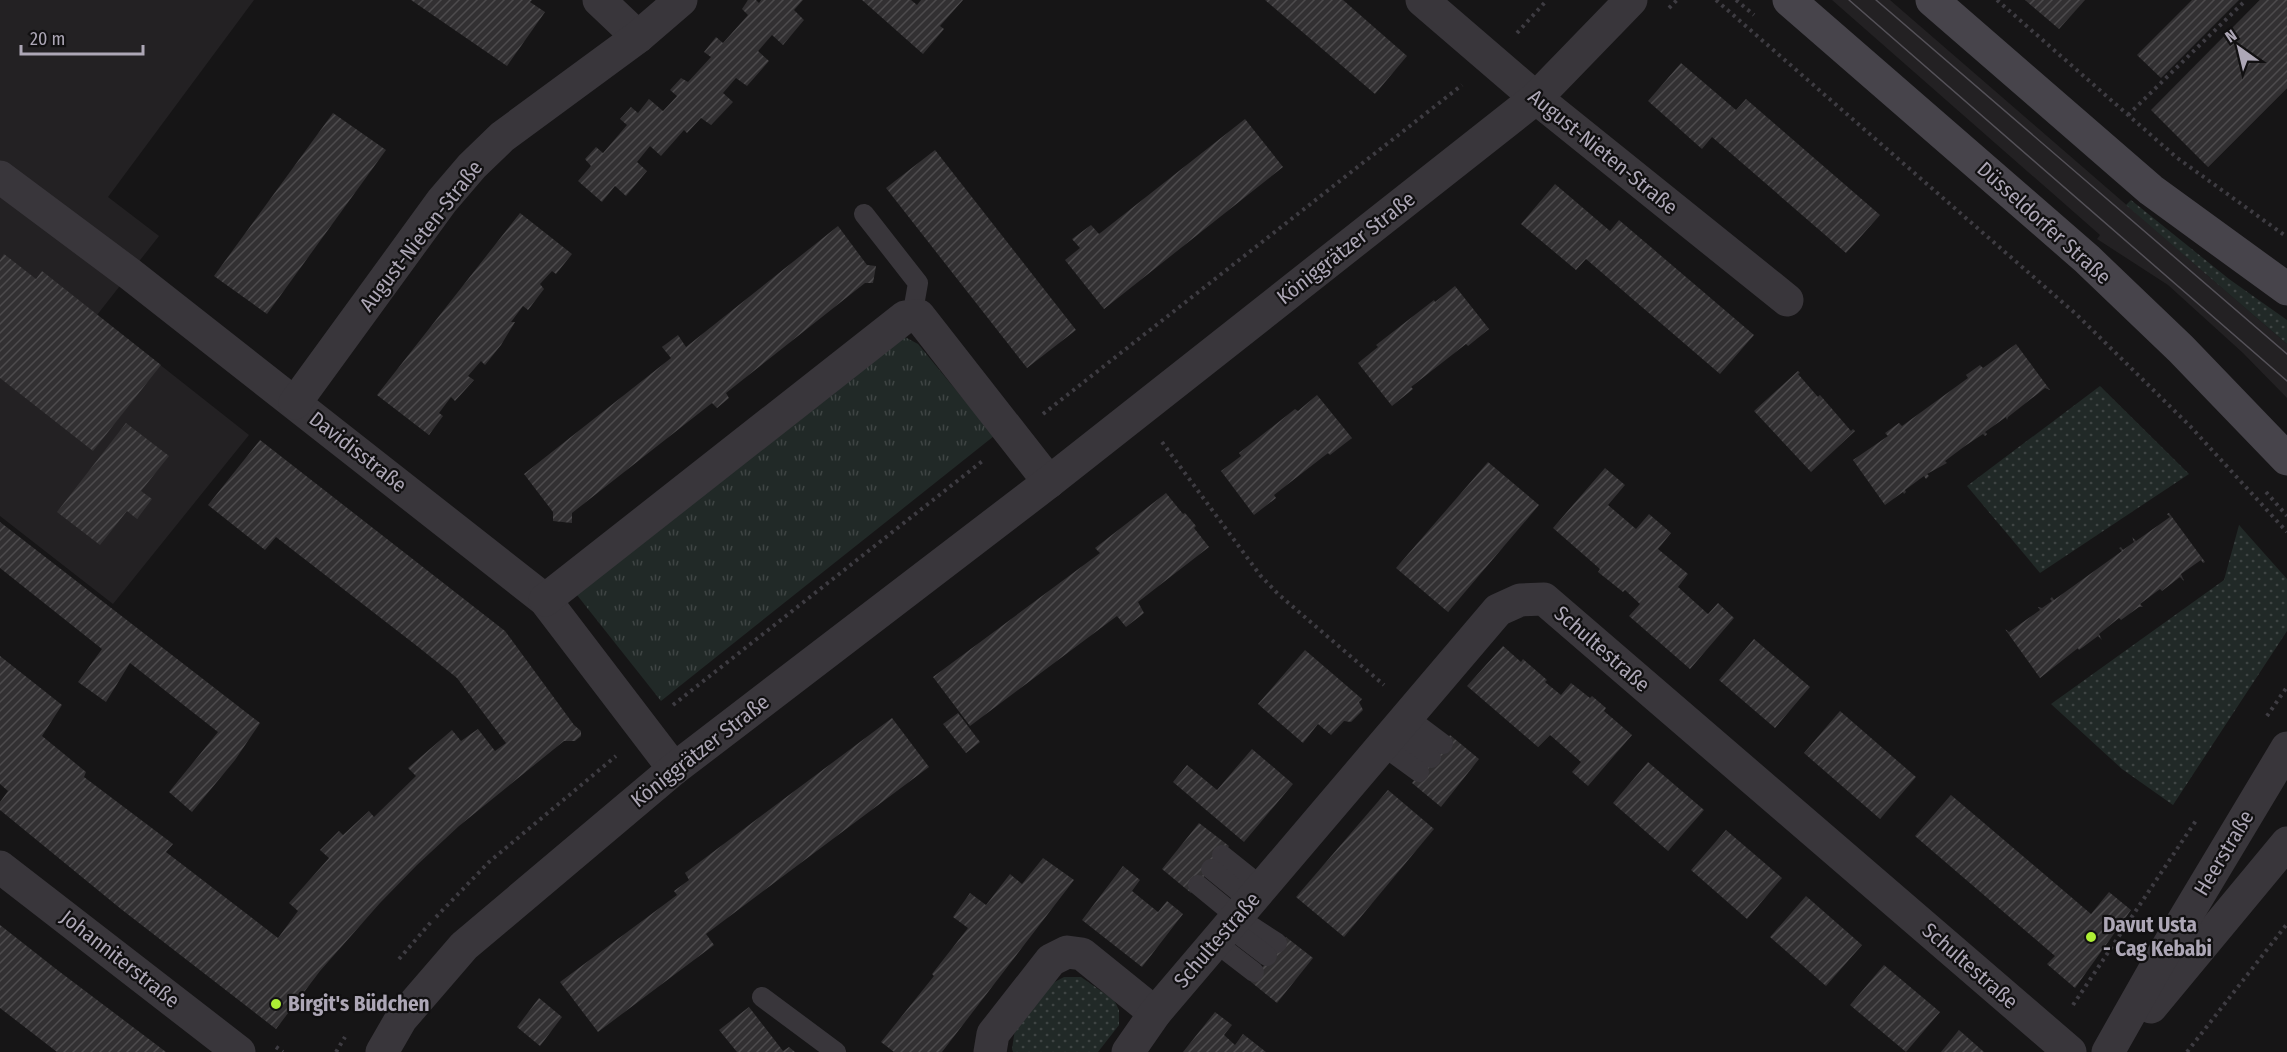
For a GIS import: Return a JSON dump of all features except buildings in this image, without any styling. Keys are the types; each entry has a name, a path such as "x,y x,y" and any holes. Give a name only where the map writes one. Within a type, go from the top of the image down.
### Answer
{"main road":[{"name":"Düsseldorfer Straße","path":"1789,0 2087,260 2181,349 2287,459"},
{"path":"1932,0 2151,190 2287,289"}],"street":[{"path":"599,0 638,38"},
{"name":"August-Nieten-Straße","path":"295,403 442,201 472,166 502,137 638,38 681,0"},
{"name":"August-Nieten-Straße","path":"1422,0 1536,98 1787,300"},
{"name":"Königgrätzer Straße","path":"382,1052 401,1019 464,946 674,769 1049,482 1536,98 1631,0"},
{"name":"Davidisstraße","path":"0,177 130,274 545,600 674,769"},
{"path":"545,600 905,317 919,316 1049,482"},
{"name":"Schultestraße","path":"1128,1052 1155,1013 1498,610 1520,600 1544,599 2061,1044"},
{"name":"Heerstraße","path":"2108,1052 2164,953 2287,748"},
{"name":"Heerstraße","path":"2114,1052 2287,843"},
{"name":"Johanniterstraße","path":"0,867 239,1052"},
{"path":"990,1052 993,1034 1052,960 1067,952 1082,954 1155,1013"}],"lane":[{"path":"864,214 918,283 912,317"},
{"path":"1395,731 1431,758 1395,731"},
{"path":"1216,862 1238,914 1254,972"},
{"path":"1198,885 1238,914 1272,950"},
{"path":"762,997 836,1052"}],"path":[{"path":"395,963 489,862 659,716 1492,60 1547,0"},
{"path":"1716,0 2076,314 2190,426 2287,532"},
{"path":"1997,0 2176,157 2287,237"},
{"path":"2128,115 2246,0"},
{"path":"1161,441 1260,575 1278,594 1386,688"},
{"path":"2261,726 2287,687"},
{"path":"2061,1044 2201,813"},
{"path":"2187,1052 2287,924"},
{"path":"336,1052 347,1034"}],"shaded area":[{"path":"0,0 254,0 108,197 159,236 97,315 249,435 113,604 0,516"},
{"path":"1832,0 1890,0 2287,344 2287,398 2243,353 2168,285 2097,239 2100,235"}],"green space":[{"path":"2131,200 2229,279 2287,320 2287,344 2126,205"},
{"path":"905,337 918,344 994,436 661,701 573,590"},
{"path":"2100,386 2189,474 2040,573 1967,486"},
{"path":"2239,525 2287,579 2287,631 2173,805 2122,769 2051,704 2224,580"},
{"path":"1064,977 1081,977 1114,1000 1119,1010 1119,1025 1098,1052 1013,1052 1015,1029 1049,985"}],"tram line":[{"path":"1849,0 2287,381"},
{"path":"1876,0 2287,354"}],"place":[{"name":"Davut Usta - Cag Kebabi","path":"2091,937"},
{"name":"Birgit's Büdchen","path":"276,1004"}]}
